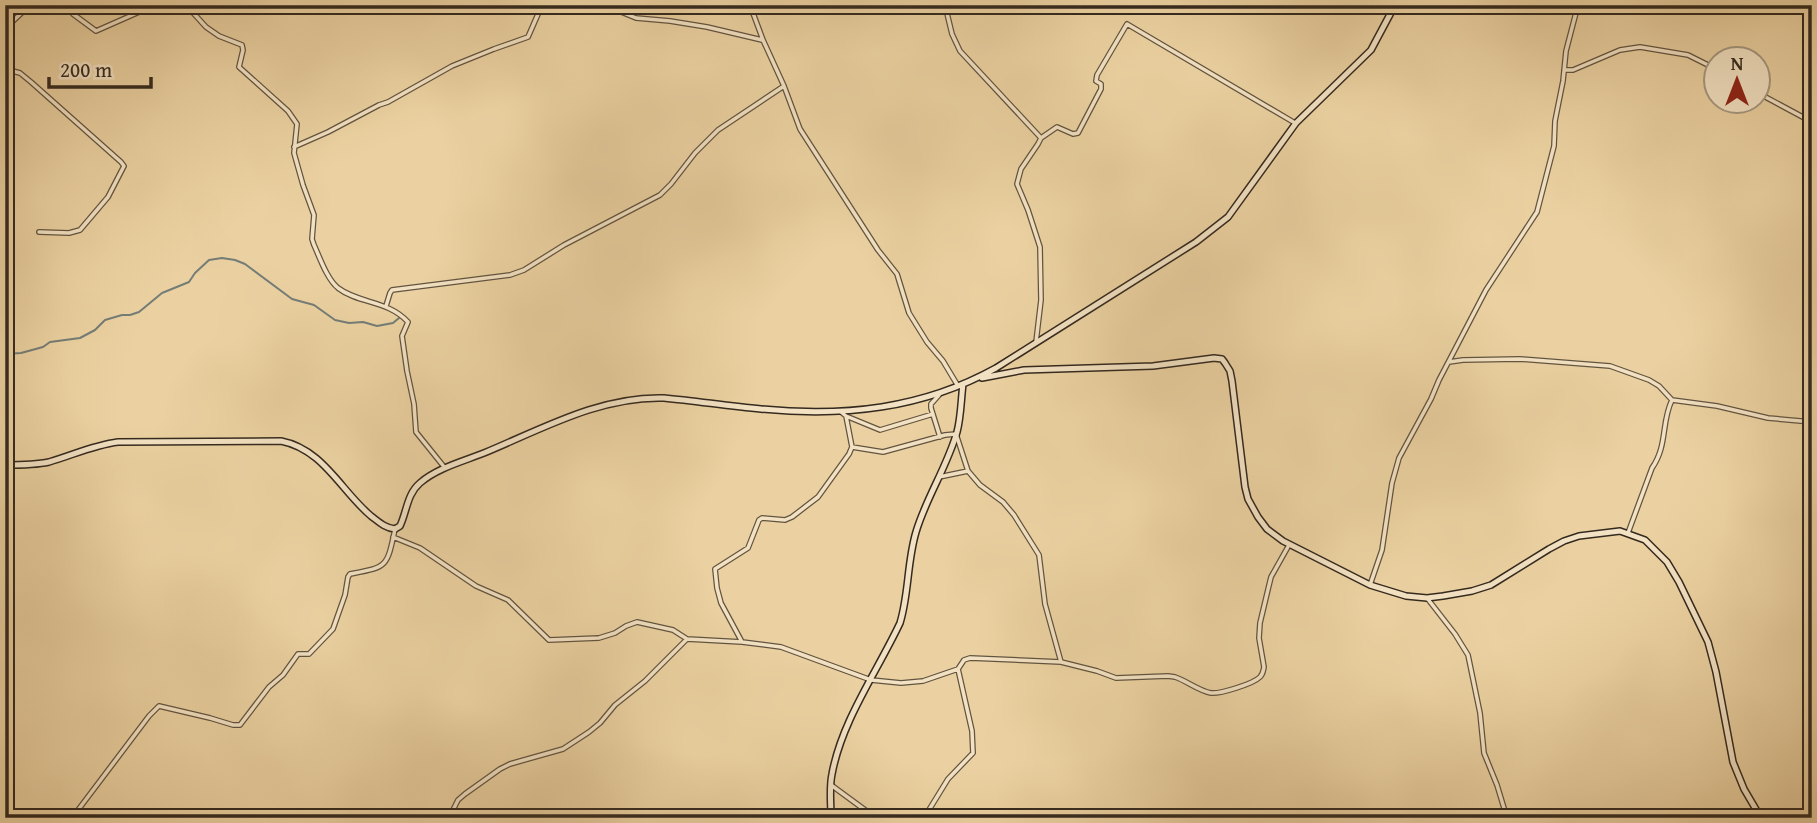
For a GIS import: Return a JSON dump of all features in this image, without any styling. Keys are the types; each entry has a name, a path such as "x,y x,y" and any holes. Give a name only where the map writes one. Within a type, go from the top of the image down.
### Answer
{"street":[{"path":"5,33 30,5"},
{"path":"69,5 73,14 96,32 155,5"},
{"path":"186,5 205,27 242,45 239,67 295,119 297,128 294,153 314,215 313,242 335,286 344,292 386,306 408,322 402,336 416,432 446,468"},
{"path":"294,147 388,102 452,66 528,37 542,5"},
{"path":"604,5 636,18 707,27 763,40"},
{"path":"750,5 807,143 897,274 909,313 927,342 961,385 956,434 916,533 900,623 848,724 836,757 831,785 831,818"},
{"path":"945,5 952,34 960,51 1041,138"},
{"path":"72,818 159,706 240,725 298,654 309,654 333,629 348,576 382,566 390,553 395,529 399,528 408,502 423,480 579,413 627,400 664,398 784,411 843,414 904,404 975,379 1196,242 1228,217 1296,123 1371,50 1395,5"},
{"path":"1370,585 1382,550 1395,468 1406,443 1486,290 1536,212 1554,146 1555,121 1566,51 1578,5"},
{"path":"1036,342 1041,300 1040,247 1017,184 1021,169 1041,138 1057,127 1073,134 1078,133 1101,89 1101,84 1096,80 1097,75 1127,24 1296,123"},
{"path":"1564,70 1573,70 1620,50 1640,47 1676,51 1702,62"},
{"path":"5,69 20,73 124,166 108,197 80,230 69,233 39,232"},
{"path":"386,306 392,290 518,273 564,244 650,201 666,190 718,130 784,86"},
{"path":"1772,101 1812,122"},
{"path":"975,379 1024,370 1131,367 1222,359 1228,366 1232,381 1248,499 1262,524 1289,545 1370,585 1400,595 1427,598 1491,585 1564,541 1579,536 1614,531 1645,540 1667,562 1708,642 1733,762 1744,789 1762,818"},
{"path":"1448,363 1463,360 1520,359 1611,366 1649,380 1672,400 1717,406 1768,418 1812,422"},
{"path":"940,393 931,404 940,437"},
{"path":"1628,533 1645,485 1658,459 1672,400"},
{"path":"843,414 880,430 933,414"},
{"path":"742,642 721,603 715,569 748,548 761,519 785,520 818,497 852,447 843,414"},
{"path":"852,447 883,452 956,434"},
{"path":"956,434 968,471 1014,514 1040,555 1045,604 1060,662"},
{"path":"5,465 47,462 118,442 281,441 292,443 310,453 364,511 380,524 395,529"},
{"path":"938,477 968,471"},
{"path":"393,537 421,548 477,586 508,600 549,640 599,638 637,622 673,630 687,639 781,647 871,680 923,681 958,668 970,658 1060,662 1116,678 1175,677 1214,693 1256,680 1262,674 1264,667 1259,638 1260,623 1273,573 1289,545"},
{"path":"1427,598 1468,655 1480,713 1484,753 1507,818"},
{"path":"449,818 464,794 500,769 562,749 589,732 687,639"},
{"path":"924,818 948,779 973,753 972,731 958,668"},
{"path":"831,785 876,818"}],"waterway":[{"path":"5,354 21,353 43,347 50,342 80,338 95,330 105,320 139,312 162,293 189,282 209,260 222,258 245,264 292,299 314,305 335,320 377,326 393,323 399,318"}]}
